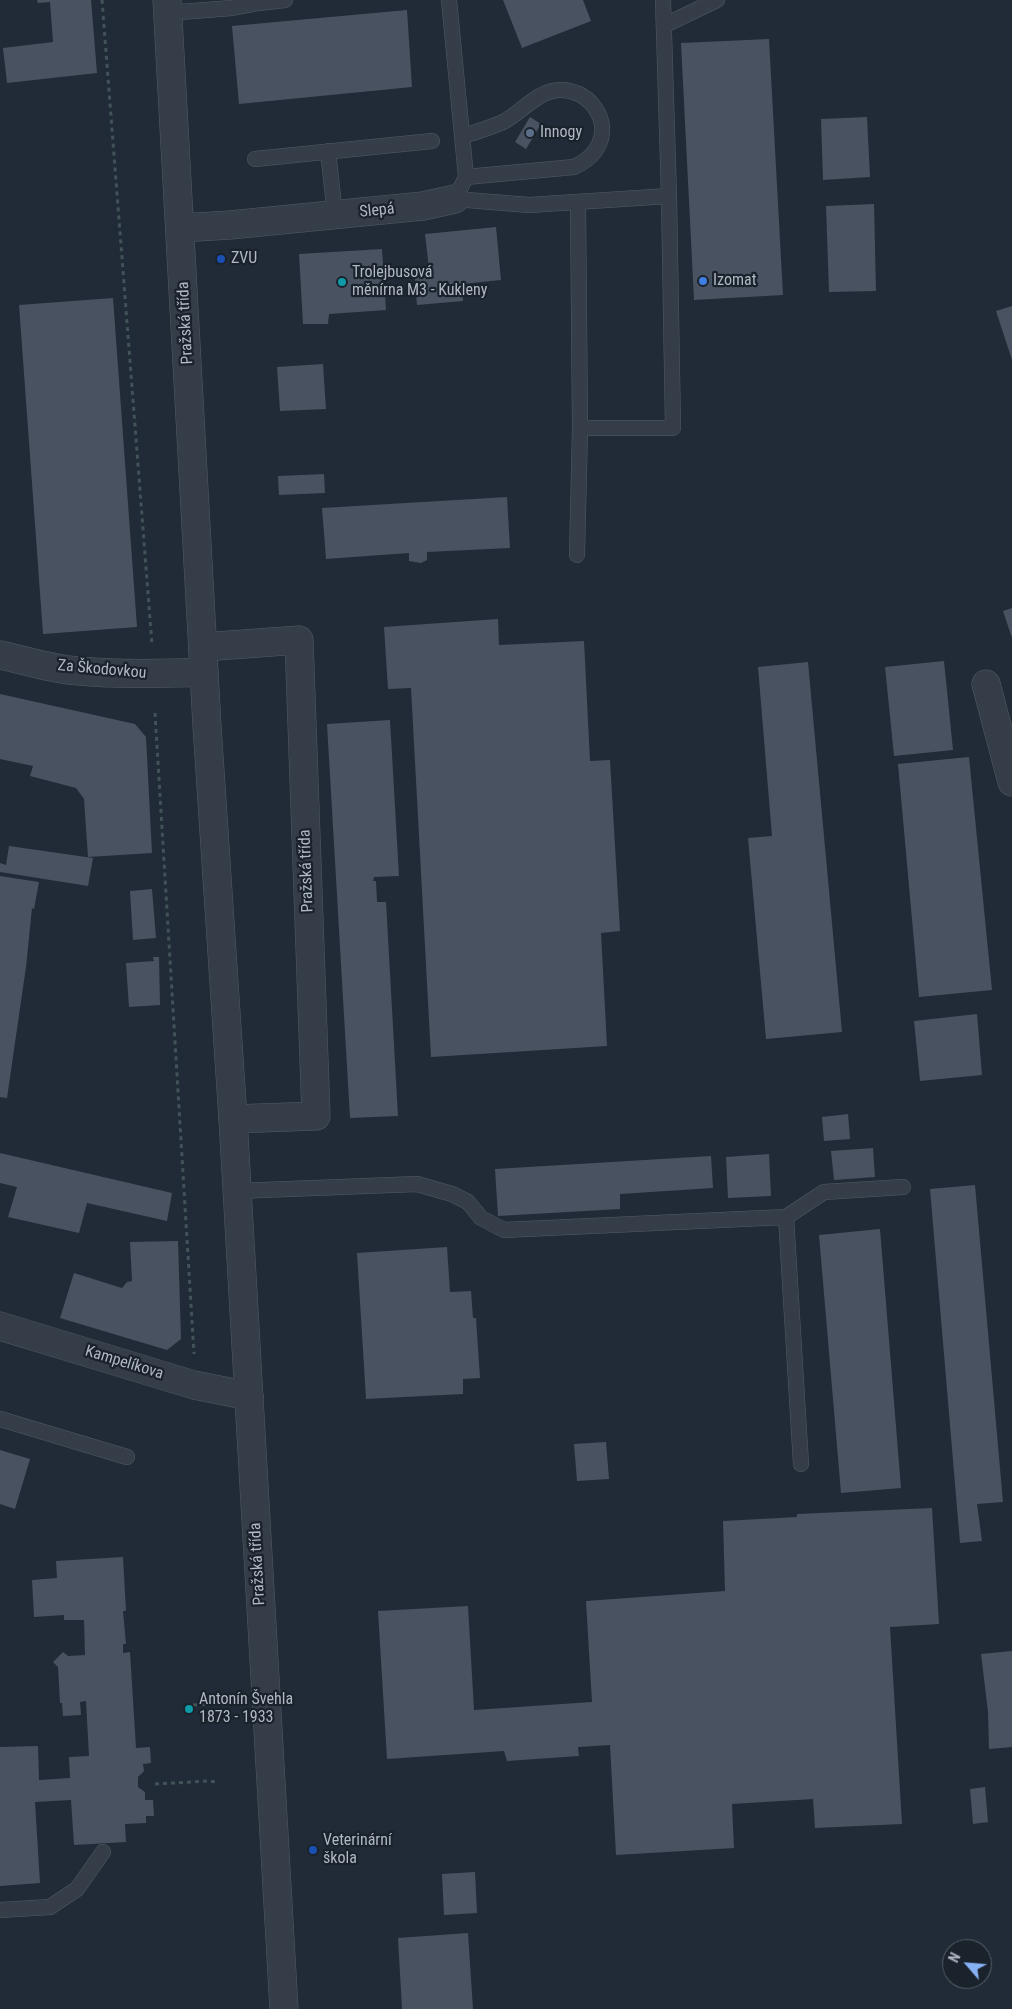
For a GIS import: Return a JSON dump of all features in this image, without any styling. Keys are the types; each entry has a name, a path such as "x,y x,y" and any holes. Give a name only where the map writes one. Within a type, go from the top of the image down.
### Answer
{"street":[{"name":"Pražská třída","path":"167,6 204,660 234,1119 284,2009"},
{"name":"Slepá","path":"180,228 423,206 460,188"},
{"name":"Pražská třída","path":"204,660 299,640 316,1116 234,1119"},
{"name":"Za Škodovkou","path":"0,656 66,669 102,673 152,674 204,660"},
{"path":"986,684 1012,782"},
{"name":"Kampelíkova","path":"0,1326 194,1385 249,1396"}],"lane":[{"path":"167,6 232,8 259,2 286,0"},
{"path":"449,0 463,136 460,188"},
{"path":"580,428 672,428 669,196 663,0"},
{"path":"665,25 717,0"},
{"path":"460,188 574,167 586,161 600,143 600,116 595,107 578,92 557,90 547,92 504,121 463,136"},
{"path":"255,159 432,141"},
{"path":"328,151 335,215"},
{"path":"460,188 530,204 669,196"},
{"path":"577,555 580,428 578,202"},
{"path":"237,1191 417,1184 452,1194 468,1202 481,1218 504,1230 786,1217 824,1192 903,1187"},
{"path":"786,1217 801,1464"},
{"path":"0,1419 127,1457"},
{"path":"0,1910 50,1907 77,1889 104,1852"}],"path":[{"path":"102,0 152,645"},
{"path":"155,713 194,1385"},
{"path":"193,1705 213,1704"},
{"path":"155,1784 218,1782"}],"building":[{"path":"37,0 91,0 97,73 7,83 3,48 53,42 50,2 38,3"},
{"path":"503,0 583,0 591,21 522,48"},
{"path":"407,10 412,87 239,104 232,26"},
{"path":"769,39 783,295 694,300 681,43"},
{"path":"530,117 541,124 526,149 515,142"},
{"path":"867,117 870,177 823,180 821,119"},
{"path":"874,204 876,291 829,292 826,206"},
{"path":"496,227 501,280 462,284 463,301 417,305 414,270 429,269 425,234"},
{"name":"Trolejbusová měnírna M3 - Kukleny","path":"382,249 386,310 329,314 328,324 303,324 299,254"},
{"path":"113,298 137,627 43,634 19,305"},
{"path":"1012,306 1012,360 996,311"},
{"path":"323,364 326,409 280,411 277,367"},
{"path":"324,474 325,493 279,495 278,476"},
{"path":"507,497 510,548 427,552 427,560 421,563 409,561 409,553 326,559 322,508"},
{"path":"1012,608 1012,638 1003,611"},
{"path":"498,619 499,645 584,641 590,761 610,760 620,931 601,933 607,1046 431,1057 411,688 388,689 384,627"},
{"path":"944,661 953,750 894,756 885,667"},
{"path":"808,662 842,1032 766,1039 748,838 772,836 758,667"},
{"path":"0,694 135,724 146,737 152,853 88,857 84,799 76,788 30,776 33,766 0,759"},
{"path":"390,720 399,876 374,877 373,881 376,881 377,902 386,902 398,1116 350,1118 327,724"},
{"path":"969,757 992,990 919,997 898,764"},
{"path":"9,846 93,858 88,886 0,872 0,863 6,865"},
{"path":"0,876 39,882 34,909 32,908 26,967 7,1098 0,1097"},
{"path":"152,889 156,938 133,940 130,891"},
{"path":"153,957 159,957 160,1005 129,1007 126,963 154,961"},
{"path":"977,1014 982,1075 920,1081 914,1021"},
{"path":"848,1114 850,1139 824,1141 822,1117"},
{"path":"873,1148 875,1177 834,1180 831,1151"},
{"path":"0,1153 172,1193 167,1221 87,1203 79,1233 8,1217 17,1187 0,1183"},
{"path":"769,1154 771,1196 728,1198 726,1157"},
{"path":"711,1156 713,1188 620,1194 620,1209 498,1216 495,1169"},
{"path":"975,1185 1003,1502 977,1504 982,1541 960,1543 930,1189"},
{"path":"880,1229 901,1488 841,1493 819,1235"},
{"path":"178,1241 181,1339 167,1350 60,1318 74,1273 122,1288 127,1282 132,1281 130,1242"},
{"path":"447,1247 450,1292 471,1291 473,1318 476,1318 480,1378 463,1379 463,1394 366,1399 357,1253"},
{"path":"606,1442 609,1479 577,1481 574,1444"},
{"path":"0,1450 30,1459 15,1509 0,1504"},
{"path":"932,1508 939,1624 890,1627 902,1824 815,1828 813,1799 732,1804 734,1848 616,1855 610,1745 578,1747 579,1756 507,1761 504,1751 387,1759 378,1611 468,1606 474,1710 592,1702 586,1601 725,1591 723,1521 797,1517 797,1514"},
{"path":"123,1557 126,1611 123,1611 126,1644 123,1644 123,1653 130,1652 136,1748 150,1747 151,1763 143,1764 144,1771 138,1777 138,1787 145,1792 145,1800 153,1800 154,1816 146,1816 146,1823 125,1824 126,1842 74,1845 71,1800 35,1802 40,1883 0,1886 0,1747 38,1746 39,1780 70,1778 69,1757 89,1756 86,1701 80,1702 81,1715 63,1716 62,1703 60,1703 58,1667 53,1662 63,1652 68,1656 85,1655 84,1620 64,1620 64,1615 34,1617 32,1580 57,1578 56,1561"},
{"path":"1012,1651 1012,1747 989,1749 988,1712 981,1654"},
{"path":"985,1787 988,1822 973,1824 970,1789"},
{"path":"475,1872 477,1913 444,1915 442,1874"},
{"path":"468,1933 473,2009 402,2009 398,1938"}],"place":[{"name":"Innogy","path":"530,133"},
{"name":"ZVU","path":"221,259"},
{"name":"Izomat","path":"703,281"},
{"name":"Trolejbusová měnírna M3 - Kukleny","path":"342,282"},
{"name":"Antonín Švehla 1873 - 1933","path":"189,1709"},
{"name":"Veterinární škola","path":"313,1850"}]}
